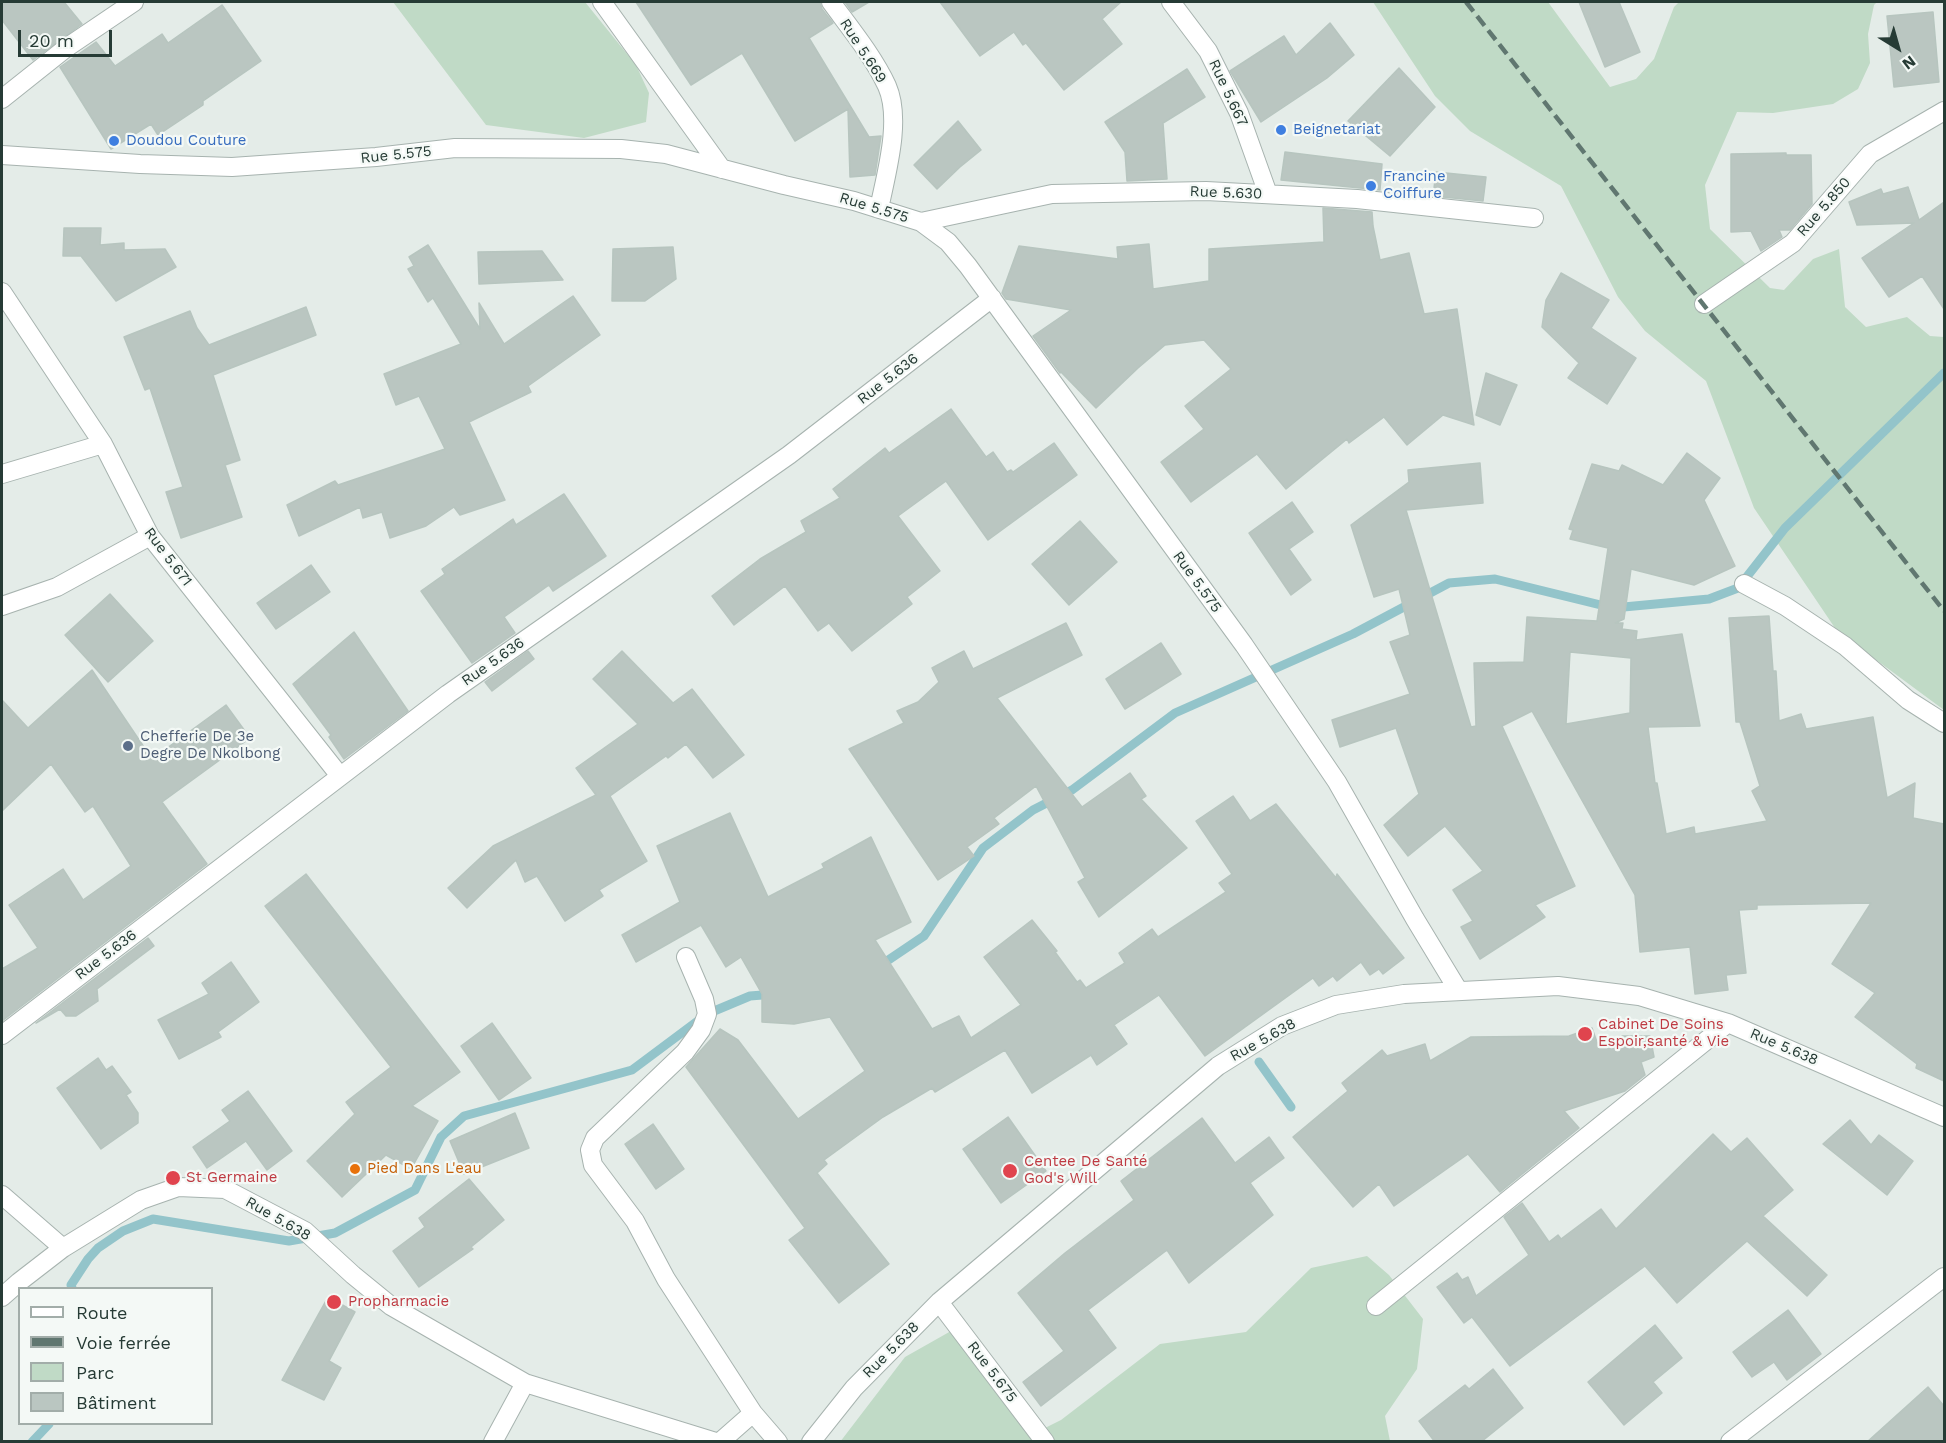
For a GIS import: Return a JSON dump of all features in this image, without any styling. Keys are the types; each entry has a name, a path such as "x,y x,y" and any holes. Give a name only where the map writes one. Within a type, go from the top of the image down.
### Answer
{"street":[{"path":"2,99 66,48 134,2"},
{"path":"602,2 722,169"},
{"name":"Rue 5.669","path":"831,2 888,87 893,118 892,138 879,209"},
{"name":"Rue 5.667","path":"1171,2 1208,51 1239,112 1268,194"},
{"name":"Rue 5.850","path":"1704,304 1793,243 1870,154 1944,111"},
{"name":"Rue 5.575","path":"2,155 232,167 376,157 455,148 621,148 666,154 854,201 921,222 948,242 992,298 1244,645 1337,782 1458,990"},
{"name":"Rue 5.630","path":"921,222 1052,194 1206,191 1357,200 1534,218"},
{"name":"Rue 5.671","path":"2,292 103,444 150,536 340,776"},
{"name":"Rue 5.636","path":"2,1035 448,694 789,455 992,298"},
{"path":"2,474 103,444"},
{"path":"2,606 57,587 150,536"},
{"path":"1744,584 1785,606 1845,646 1908,700 1944,723"},
{"path":"686,957 704,999 707,1014 701,1030 685,1052 595,1138 590,1150 592,1165 635,1221 666,1279 753,1413 778,1442"},
{"name":"Rue 5.638","path":"811,1442 854,1388 939,1302 1218,1065 1282,1026 1335,1005 1404,994 1558,986 1639,996 1728,1023 1944,1117"},
{"path":"1376,1306 1728,1023"},
{"name":"Rue 5.638","path":"2,1297 63,1248 141,1200 178,1187 225,1189 305,1231 391,1306 525,1383 718,1442 753,1413"},
{"path":"2,1196 63,1248"},
{"path":"1730,1442 1944,1277"},
{"name":"Rue 5.675","path":"939,1302 1045,1442"},
{"path":"493,1442 525,1383"}],"green space":[{"path":"393,2 585,2 636,65 649,93 646,122 584,138 486,125"},
{"path":"1373,2 1548,2 1610,87 1636,79 1654,59 1674,7 1679,2 1877,2 1874,5 1868,34 1870,63 1858,89 1833,104 1773,113 1737,112 1705,185 1710,229 1770,288 1784,290 1813,259 1839,249 1845,307 1866,327 1907,317 1930,336 1944,337 1944,710 1837,631 1754,508 1706,381 1645,331 1618,297 1561,186 1470,131 1435,96"},
{"path":"1367,1256 1389,1275 1423,1319 1417,1369 1385,1416 1390,1441 840,1442 905,1357 951,1331 1045,1428 1061,1420 1160,1344 1246,1332 1311,1268"}],"building":[{"path":"2,2 64,2 82,24 33,60 2,20"},
{"path":"636,2 820,2 822,9 833,23 809,38 869,137 881,136 875,175 850,177 848,109 795,141 742,53 691,85"},
{"path":"845,2 869,2 852,12"},
{"path":"940,2 1121,2 1102,19 1122,44 1064,90 1026,43 1023,45 1014,32 980,56"},
{"path":"1579,2 1619,2 1640,52 1605,67"},
{"path":"222,5 261,61 203,101 203,105 158,135 151,124 111,149 60,67 96,42 115,66 162,34 168,43"},
{"path":"1933,12 1939,82 1894,87 1887,16"},
{"path":"1330,23 1354,55 1327,78 1261,122 1230,71 1284,36 1296,55"},
{"path":"1399,68 1435,107 1390,156 1348,121"},
{"path":"1187,69 1205,97 1163,123 1167,179 1127,181 1125,152 1105,122"},
{"path":"958,121 981,150 937,189 914,165"},
{"path":"1285,152 1382,164 1380,190 1281,180"},
{"path":"1786,153 1786,155 1811,155 1812,204 1790,230 1779,230 1782,237 1761,251 1751,231 1731,232 1731,154"},
{"path":"1436,172 1486,177 1483,201 1433,196"},
{"path":"1908,187 1919,220 1944,202 1944,309 1922,276 1889,297 1862,258 1914,223 1857,225 1849,202 1881,189 1883,194"},
{"path":"1323,208 1372,212 1380,260 1409,253 1424,314 1457,309 1474,425 1443,415 1407,445 1384,417 1349,443 1347,439 1286,489 1257,454 1191,502 1161,462 1204,429 1185,406 1231,369 1204,340 1165,345 1096,408 1060,373 1033,336 1071,310 1006,299 1002,293 1019,246 1118,259 1117,247 1149,244 1153,289 1209,281 1209,249 1324,242"},
{"path":"64,228 101,228 100,245 124,243 124,250 165,249 176,267 116,301 81,256 63,256"},
{"path":"428,245 480,329 479,303 504,344 573,296 600,335 528,386 531,392 469,422 505,500 460,515 454,507 426,526 390,538 382,512 363,518 360,507 299,536 287,505 335,481 338,485 445,449 419,396 396,405 384,374 461,344 433,298 428,302 408,269 414,266 409,257"},
{"path":"673,247 676,279 645,301 612,301 613,249"},
{"path":"542,251 563,280 479,284 478,252"},
{"path":"1561,273 1609,300 1591,328 1636,358 1607,404 1568,378 1579,363 1542,327 1546,300"},
{"path":"306,307 316,335 213,375 240,460 225,465 242,517 181,538 166,492 183,487 150,388 145,390 124,337 190,311 197,328 209,345"},
{"path":"1486,373 1517,385 1500,425 1476,415"},
{"path":"951,409 986,457 993,452 1007,472 1011,470 1013,472 1054,443 1077,475 988,540 946,481 898,516 940,571 907,597 912,604 852,651 829,623 818,631 785,586 734,625 712,596 760,559 806,532 801,521 840,498 833,489 885,448 889,453"},
{"path":"1687,453 1720,478 1704,500 1735,566 1694,585 1631,569 1624,619 1615,623 1623,623 1622,629 1637,631 1636,640 1682,634 1700,726 1648,727 1655,783 1657,783 1666,834 1694,827 1695,834 1767,821 1752,791 1760,786 1740,722 1736,722 1729,618 1769,616 1779,721 1801,714 1806,729 1873,717 1887,798 1915,783 1913,818 1944,824 1944,1081 1916,1068 1917,1064 1855,1017 1875,993 1832,964 1871,903 1757,905 1757,909 1739,910 1746,973 1726,975 1728,990 1695,994 1690,947 1640,952 1635,895 1532,711 1502,726 1575,886 1535,905 1545,917 1480,959 1461,927 1473,921 1453,890 1483,871 1445,826 1408,856 1384,825 1419,794 1396,728 1340,747 1332,720 1410,694 1390,642 1410,635 1399,589 1374,597 1351,525 1409,482 1408,470 1480,463 1483,503 1406,510 1471,727 1476,726 1474,663 1524,662 1527,617 1597,621 1608,548 1570,539 1573,530 1569,529 1592,464 1619,471 1622,465 1663,485","holes":["1570,652 1631,658 1630,713 1566,724"]},
{"path":"564,494 606,556 553,591 549,585 504,617 515,633 472,663 421,591 445,574 442,569 513,519 516,525"},
{"path":"1292,502 1313,532 1289,549 1311,580 1291,595 1249,533"},
{"path":"1080,521 1117,562 1069,605 1032,564"},
{"path":"311,565 330,592 276,629 257,603"},
{"path":"110,594 153,641 108,682 65,635"},
{"path":"1066,623 1082,655 997,698 1082,807 1130,773 1146,796 1141,799 1187,848 1099,917 1078,882 1085,878 1036,786 994,818 999,824 967,847 974,856 938,880 849,749 904,723 897,711 918,702 939,682 932,668 964,651 973,669"},
{"path":"354,632 408,711 344,759 329,737 331,735 293,684"},
{"path":"1161,643 1181,674 1125,709 1106,679"},
{"path":"528,651 534,659 492,691 485,682"},
{"path":"622,651 673,703 692,689 744,755 713,778 686,744 610,796 647,861 599,890 603,896 565,921 537,876 525,882 516,860 467,908 448,888 493,846 596,795 576,768 638,724 593,679"},
{"path":"92,670 152,759 226,705 250,738 162,802 207,864 2,1021 2,969 38,948 9,905 63,869 83,900 131,866 93,806 85,812 51,764 2,811 2,700 28,728"},
{"path":"1233,796 1250,821 1276,804 1336,878 1337,874 1404,958 1383,974 1379,969 1370,975 1361,962 1337,981 1333,976 1319,986 1313,978 1205,1056 1159,995 1114,1025 1127,1044 1097,1065 1091,1055 1032,1093 1005,1050 935,1092 932,1088 883,1117 824,1160 827,1164 817,1173 889,1264 839,1303 789,1240 805,1228 686,1067 720,1029 738,1040 798,1119 865,1071 830,1017 794,1024 762,1022 762,994 741,957 726,967 701,925 636,962 622,935 680,902 657,846 730,813 768,897 824,868 822,864 871,837 911,922 875,940 932,1029 959,1016 971,1038 1021,1005 984,957 1032,920 1057,951 1055,952 1077,982 1080,980 1086,988 1125,963 1119,953 1152,929 1158,937 1226,892 1219,883 1232,874 1196,821"},
{"path":"306,874 460,1072 412,1106 438,1121 411,1169 386,1155 342,1197 307,1161 355,1114 346,1102 391,1067 265,906"},
{"path":"148,938 154,946 97,989 98,1001 76,1016 66,1016 60,1009 36,1023"},
{"path":"231,962 259,1002 218,1032 221,1037 179,1059 158,1020 209,994 202,983"},
{"path":"492,1023 531,1078 499,1100 461,1046"},
{"path":"1592,1028 1598,1045 1623,1036 1650,1036 1654,1057 1641,1062 1645,1075 1625,1091 1564,1111 1579,1128 1500,1192 1468,1154 1394,1206 1379,1184 1353,1207 1293,1137 1348,1091 1342,1083 1382,1050 1387,1056 1425,1044 1430,1061 1471,1037 1569,1036"},
{"path":"98,1058 106,1070 112,1066 131,1092 126,1095 138,1113 138,1123 101,1149 57,1088"},
{"path":"248,1091 292,1151 267,1170 246,1141 207,1168 193,1147 230,1121 222,1110"},
{"path":"515,1113 529,1148 464,1174 450,1141"},
{"path":"1008,1117 1046,1171 1001,1203 963,1149"},
{"path":"1202,1118 1235,1163 1269,1137 1284,1158 1250,1183 1273,1215 1189,1283 1167,1250 1088,1310 1116,1348 1041,1406 1023,1382 1064,1351 1018,1293 1065,1253 1134,1200 1121,1181"},
{"path":"1850,1120 1871,1145 1879,1135 1913,1161 1887,1195 1823,1144"},
{"path":"653,1124 684,1169 656,1189 625,1144"},
{"path":"1713,1134 1731,1152 1747,1138 1793,1190 1763,1216 1827,1275 1807,1296 1747,1241 1677,1303 1645,1266 1510,1366 1472,1317 1464,1323 1437,1287 1457,1273 1462,1280 1468,1277 1476,1296 1529,1255 1504,1217 1522,1203 1549,1242 1558,1235 1561,1239 1601,1209 1616,1229"},
{"path":"469,1179 504,1220 471,1247 473,1249 419,1287 393,1251 425,1227 419,1218"},
{"path":"328,1297 355,1312 329,1361 341,1368 324,1400 282,1380"},
{"path":"1788,1310 1821,1354 1787,1380 1774,1362 1752,1377 1733,1352"},
{"path":"1655,1325 1682,1358 1653,1382 1662,1393 1624,1425 1588,1382"},
{"path":"1493,1369 1523,1408 1481,1442 1435,1442 1419,1421 1465,1385 1469,1389"},
{"path":"1928,1387 1944,1406 1944,1442 1867,1442"}],"waterway":[{"path":"878,967 924,936 983,848 1033,810 1072,790 1175,713 1353,634 1449,583 1495,579 1613,608 1709,599 1738,588 1785,528 1944,373"},
{"path":"72,1287 88,1259 98,1248 123,1231 153,1219 289,1241 335,1233 415,1190 441,1137 464,1116 632,1070 707,1014 750,996 775,994"},
{"path":"1259,1062 1291,1107"},
{"path":"32,1442 48,1425"}],"railway":[{"path":"1466,2 1944,611"}],"place":[{"name":"Beignetariat","path":"1281,130"},
{"name":"Doudou Couture","path":"114,141"},
{"name":"Francine Coiffure","path":"1371,186"},
{"name":"Chefferie De 3e Degre De Nkolbong","path":"128,746"},
{"name":"Cabinet De Soins Espoir,santé & Vie","path":"1585,1034"},
{"name":"Pied Dans L'eau","path":"355,1169"},
{"name":"Centee De Santé God's Will","path":"1010,1171"},
{"name":"St Germaine","path":"173,1178"},
{"name":"Propharmacie","path":"334,1302"}]}
